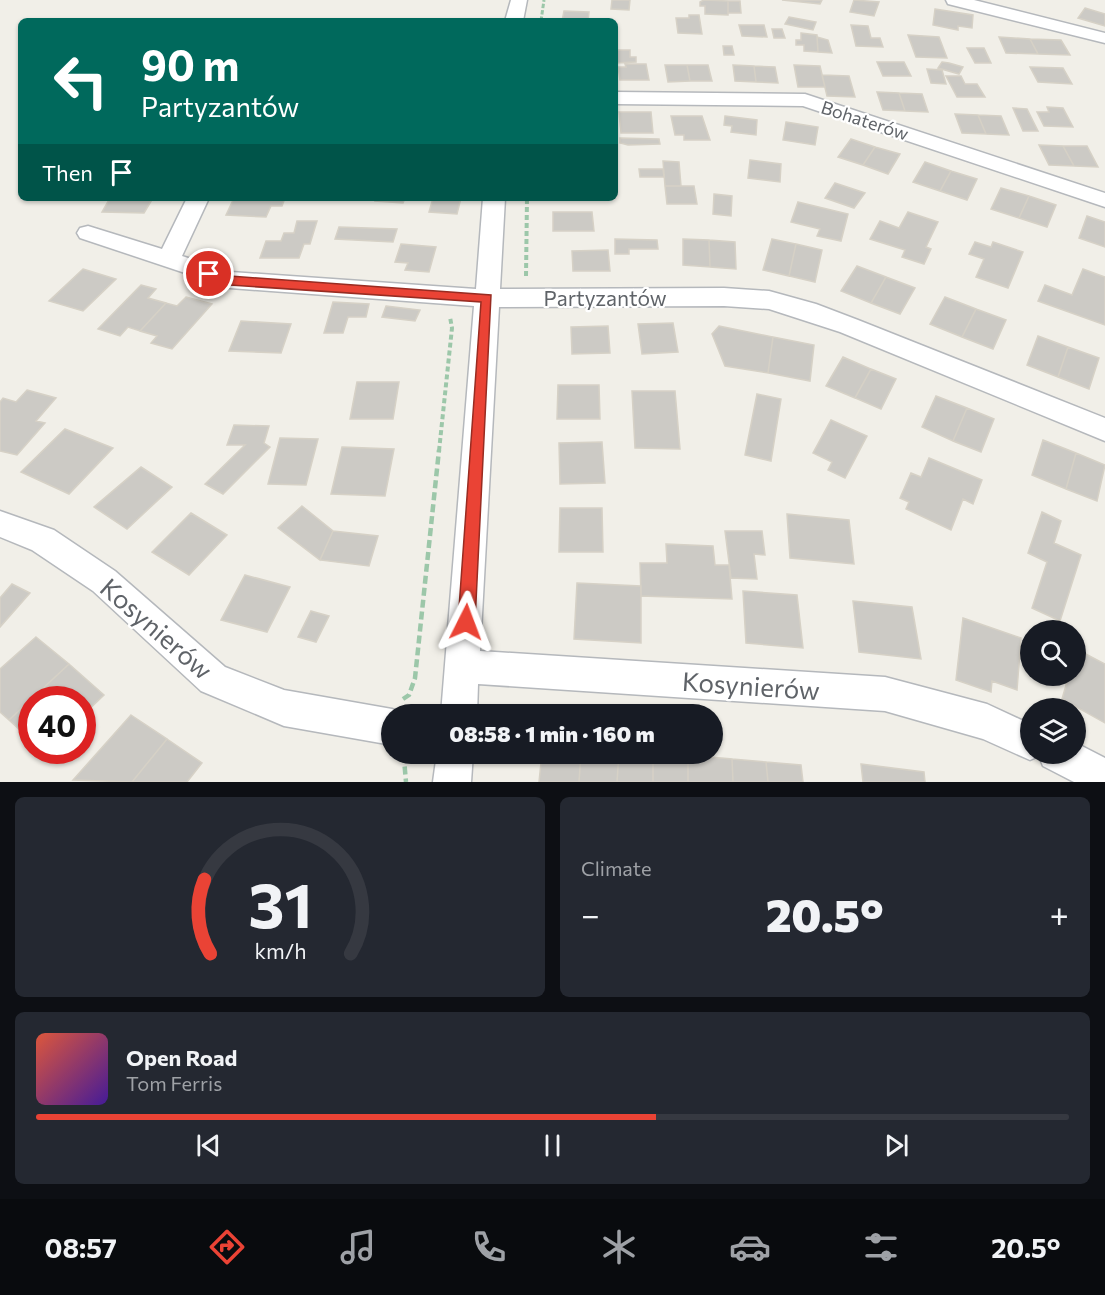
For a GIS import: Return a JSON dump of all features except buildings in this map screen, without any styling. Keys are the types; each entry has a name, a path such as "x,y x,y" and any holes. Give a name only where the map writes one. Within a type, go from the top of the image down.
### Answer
{"street":[{"path":"515,18 519,0"},
{"path":"954,0 1105,38"},
{"name":"Bohaterów","path":"618,98 805,100 1105,200"},
{"path":"168,260 197,201"},
{"path":"460,704 494,201"},
{"name":"Partyzantów","path":"88,233 230,280 487,298 724,297 769,300 807,310 839,322 1105,430"},
{"name":"Kosynierów","path":"0,524 43,540 104,581 213,679 284,708 381,726"},
{"name":"Kosynierów","path":"464,667 885,694 987,722 1020,737"},
{"path":"452,782 454,764"},
{"path":"1078,764 1105,778"}],"path":[{"path":"541,18 544,0"},
{"path":"526,286 527,201"},
{"path":"396,704 409,695 415,678 452,328 447,295"},
{"path":"404,764 406,782"}],"route":[{"path":"209,274 230,280 298,286 487,298 466,622"}]}
